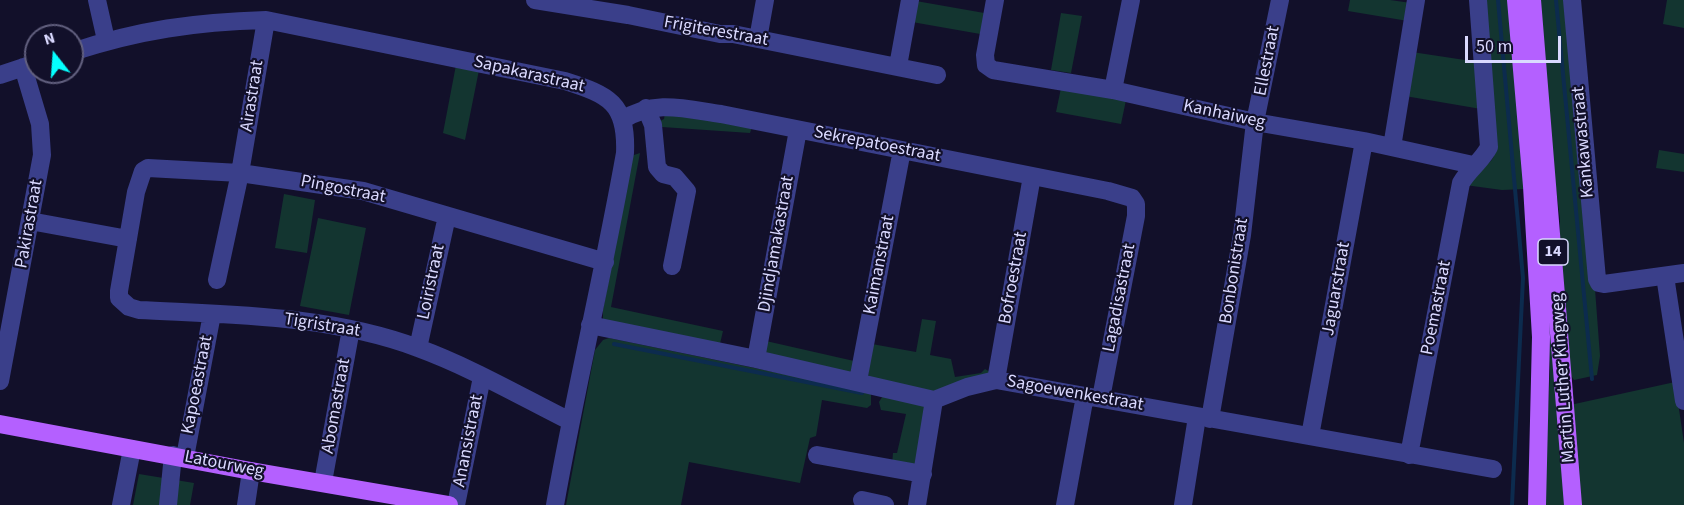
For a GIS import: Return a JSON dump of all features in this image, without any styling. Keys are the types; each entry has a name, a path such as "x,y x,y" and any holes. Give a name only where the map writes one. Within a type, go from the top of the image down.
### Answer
{"main road":[{"name":"Martin Luther Kingweg","path":"1516,0 1532,186 1541,336 1537,505"},
{"name":"Martin Luther Kingweg","path":"1532,0 1573,505"},
{"name":"Latourweg","path":"0,424 251,471 323,482 407,502 449,505"}],"street":[{"path":"97,0 106,40"},
{"name":"Frigiterestraat","path":"535,0 629,8 720,34 733,34 938,75"},
{"path":"758,39 765,0"},
{"path":"898,66 910,0"},
{"name":"Kanhaiweg","path":"995,0 985,55 986,64 993,70 1113,90 1256,122 1364,141 1473,165"},
{"path":"1113,90 1131,0"},
{"name":"Ellestraat","path":"1256,122 1280,0"},
{"path":"1392,147 1416,0"},
{"name":"Poemastraat","path":"1409,455 1461,183 1489,147 1478,0"},
{"name":"Kankawastraat","path":"1572,0 1596,275 1599,283 1665,276"},
{"name":"Sapakarastraat","path":"84,47 169,26 266,20 566,81 596,90 612,102 622,120"},
{"name":"Airastraat","path":"217,280 240,173 266,20"},
{"path":"0,75 24,67"},
{"name":"Pakirastraat","path":"0,381 8,298 30,221 42,154 42,135 33,84"},
{"name":"Sekrepatoestraat","path":"622,120 635,111 646,108 670,107 690,110 1108,191 1132,198"},
{"path":"646,108 653,125 657,167 663,174 675,177 687,191 672,266"},
{"path":"555,505 625,153 626,136 622,120"},
{"name":"Bonbonistraat","path":"1182,505 1204,418 1242,235 1256,122"},
{"name":"Djindjamakastraat","path":"756,359 798,130"},
{"name":"Jaguarstraat","path":"1310,436 1364,141"},
{"name":"Kaimanstraat","path":"858,381 902,150"},
{"name":"Pingostraat","path":"128,239 136,192 143,171 156,168 240,173 363,191 605,262"},
{"name":"Bofroestraat","path":"996,380 1032,176"},
{"name":"Lagadisastraat","path":"1065,505 1136,216 1136,204 1132,198"},
{"name":"Loiristraat","path":"418,348 447,216"},
{"path":"30,221 128,239"},
{"name":"Tigristraat","path":"128,239 119,298 129,307 139,310 287,320 351,329 418,348 570,421"},
{"path":"1684,273 1665,276 1684,401"},
{"name":"Kapoeastraat","path":"168,505 212,314"},
{"path":"590,325 858,381 934,400 917,505"},
{"name":"Abomastraat","path":"323,482 351,329"},
{"name":"Anansistraat","path":"456,505 482,377"},
{"name":"Sagoewenkestraat","path":"934,400 967,387 996,380 1493,469"},
{"path":"121,505 132,449"},
{"path":"817,455 923,474"},
{"path":"246,505 251,471"},
{"path":"862,500 885,505"}],"green space":[{"path":"1350,0 1390,0 1411,3 1408,21 1348,11"},
{"path":"1482,0 1510,0 1525,189 1502,190 1465,185 1474,172 1491,161 1494,156"},
{"path":"1528,0 1568,505 1543,505 1550,371"},
{"path":"1539,0 1567,0 1595,289 1600,356 1597,375 1574,380 1570,374 1560,248 1560,219 1551,150"},
{"path":"1667,0 1684,0 1684,28 1663,24"},
{"path":"916,1 990,14 986,35 912,22"},
{"path":"1061,13 1082,16 1071,73 1051,70"},
{"path":"1412,52 1478,62 1481,109 1405,96"},
{"path":"456,65 479,70 465,140 443,133"},
{"path":"1061,88 1126,100 1121,124 1056,112"},
{"path":"665,113 752,127 750,133 662,127 660,121 664,119"},
{"path":"1659,150 1684,154 1684,172 1656,168"},
{"path":"640,153 611,307 723,331 719,348 603,320 631,156"},
{"path":"284,194 315,200 307,253 275,248"},
{"path":"318,218 366,228 349,315 300,306"},
{"path":"922,319 936,321 930,355 951,359 955,377 981,373 985,369 992,373 941,393 871,379 868,375 872,344 916,352"},
{"path":"609,338 871,392 871,405 867,408 822,400 816,436 810,438 800,483 689,462 681,505 566,505 595,350 603,340"},
{"path":"766,341 854,361 852,375 769,355 766,352"},
{"path":"1675,382 1684,443 1684,505 1580,505 1570,405"},
{"path":"884,394 913,398 927,408 922,464 892,465 893,453 897,453 906,414 881,410 879,402"},
{"path":"139,474 194,483 190,505 133,505"}],"waterway":[{"path":"1498,0 1523,278 1512,505"},
{"path":"1556,0 1592,379"},
{"path":"614,344 862,393"}]}
